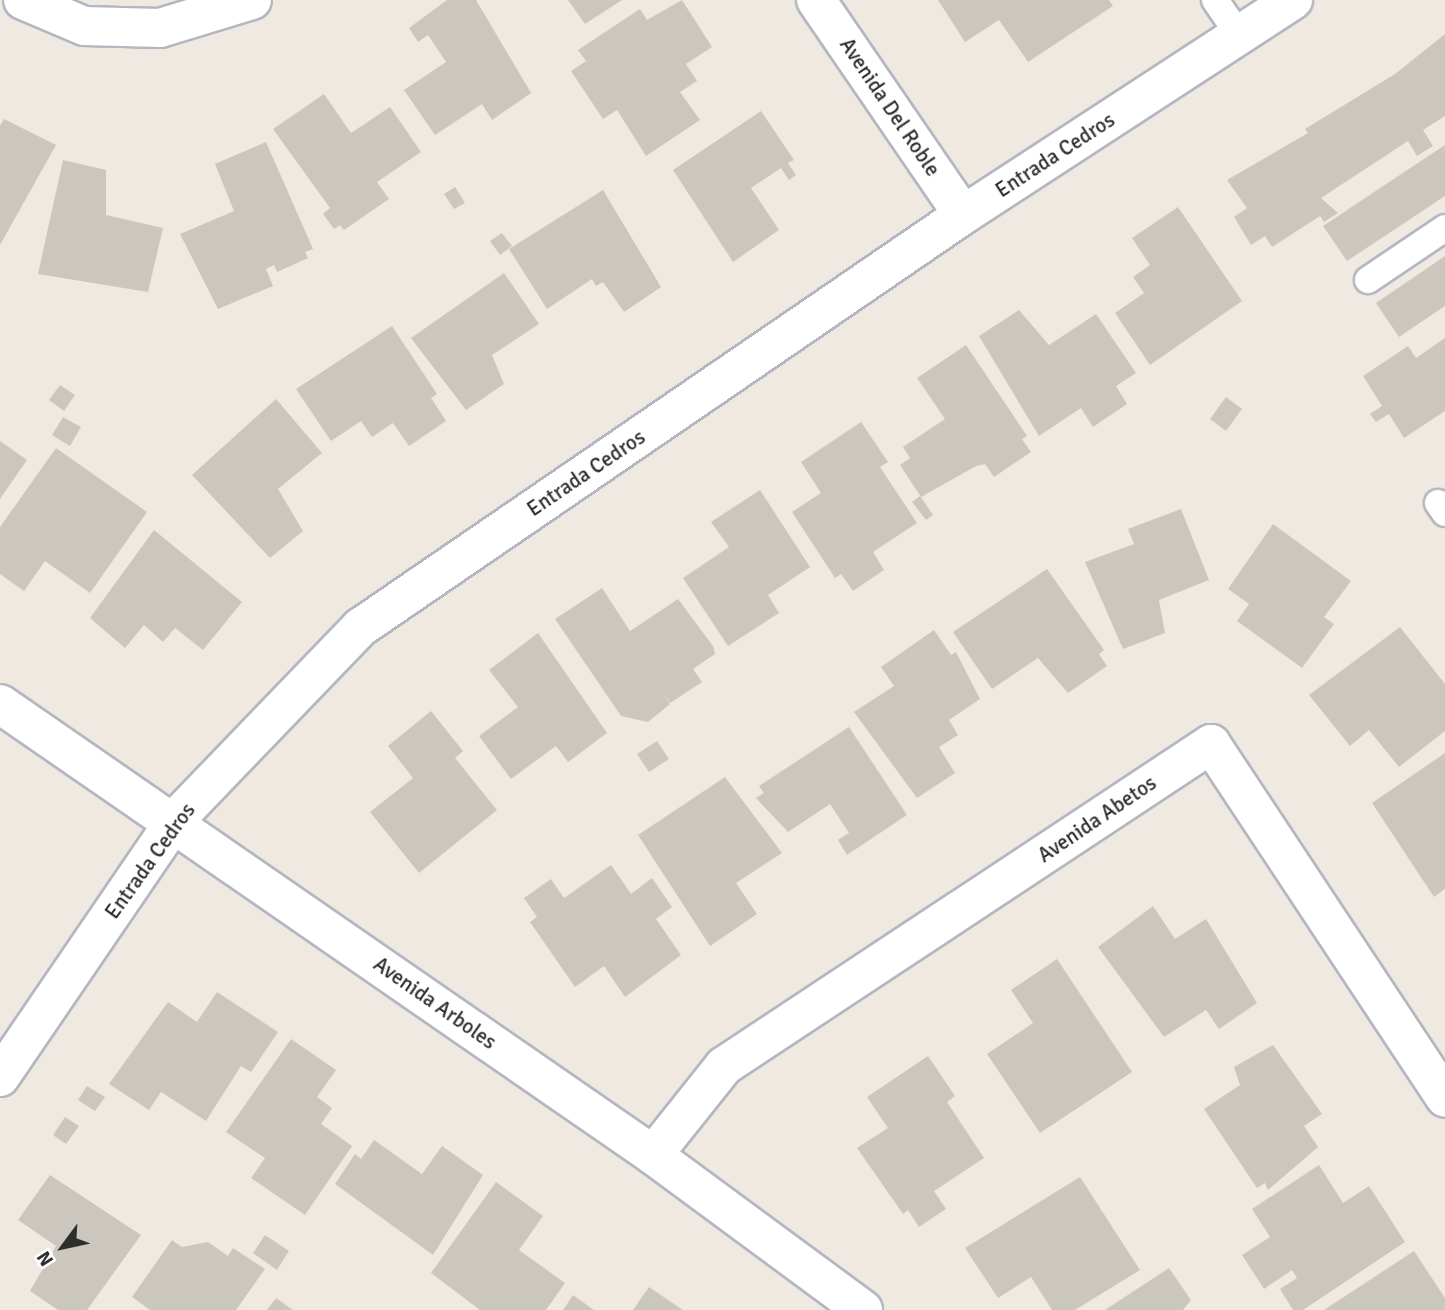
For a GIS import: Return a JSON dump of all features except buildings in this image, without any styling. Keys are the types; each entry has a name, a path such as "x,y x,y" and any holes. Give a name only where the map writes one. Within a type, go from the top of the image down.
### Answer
{"street":[{"path":"23,0 85,26 160,28 252,0"},
{"name":"Avenida Del Roble","path":"816,0 963,215"},
{"name":"Entrada Cedros","path":"0,1077 175,820 361,627 963,215 1293,0"},
{"name":"Avenida Arboles","path":"0,704 175,820 653,1155 863,1310"},
{"name":"Avenida Abetos","path":"653,1155 724,1066 1211,744 1445,1097"}],"lane":[{"path":"1215,0 1239,35"},
{"path":"1368,280 1445,228"}]}
